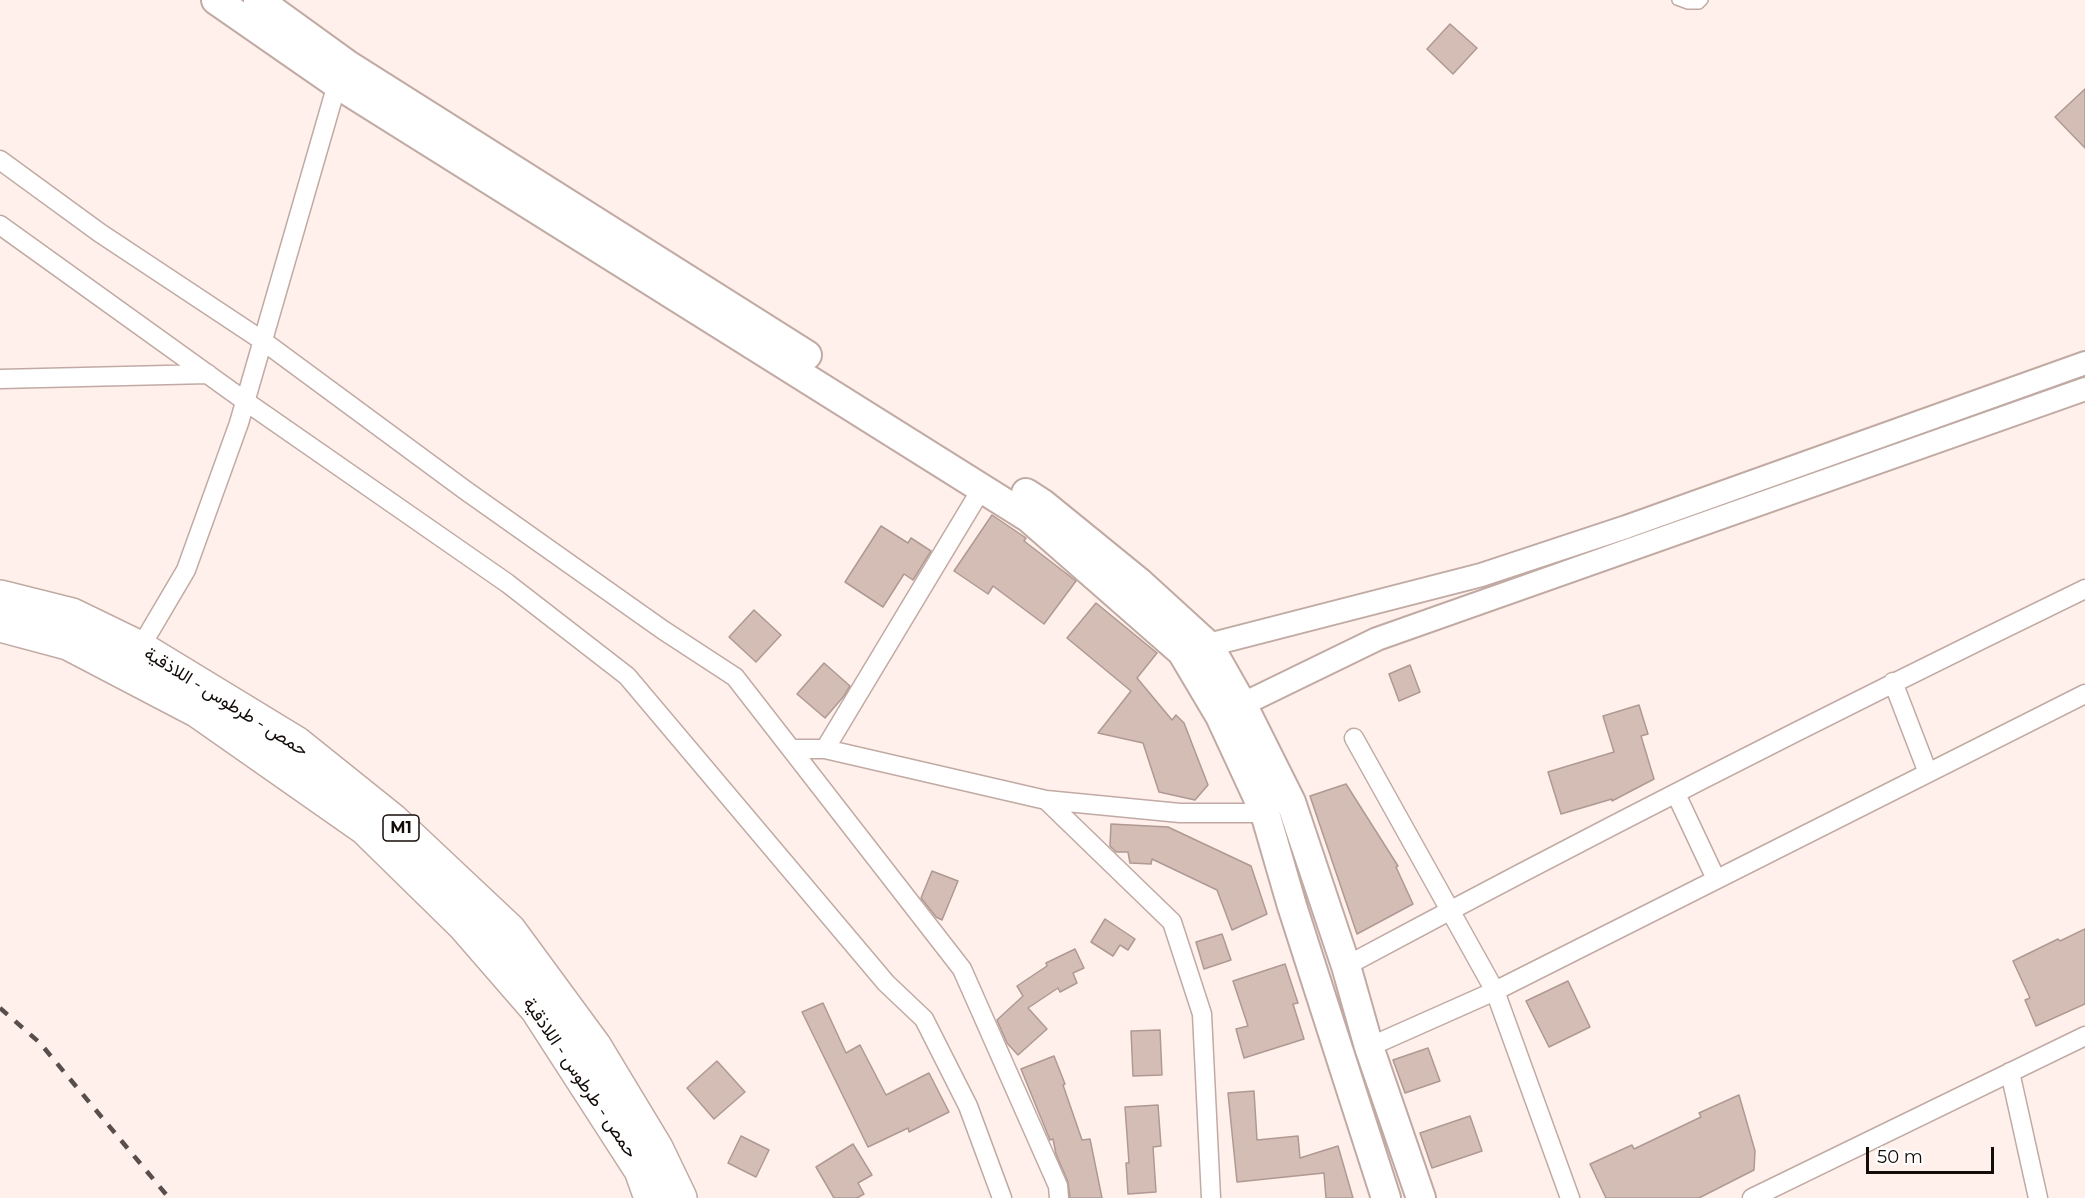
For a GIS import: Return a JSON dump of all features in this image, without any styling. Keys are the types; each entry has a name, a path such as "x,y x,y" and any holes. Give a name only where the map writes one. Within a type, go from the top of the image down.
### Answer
{"highway":[{"name":"حمص - طرطوس - اللاذقية","path":"0,597 72,615 140,648 297,743 392,820 509,930 596,1047 656,1148 680,1198"},
{"name":"حمص - طرطوس - اللاذقية","path":"0,626 68,643 198,711 365,828 464,925 537,1009 640,1170 651,1198"}],"main road":[{"path":"216,0 343,74 1043,504 1140,583 1195,649 1231,710 1278,807 1346,966 1369,1047 1421,1198"},
{"path":"258,0 343,74 1029,518 1195,649"},
{"path":"1278,807 1292,906 1386,1198"}],"street":[{"path":"140,648 186,570 245,401 343,74"},
{"path":"0,160 100,233 263,341 531,537 663,630 735,677 962,969 1058,1186 1059,1198"},
{"path":"0,225 245,401 507,583 627,675 886,983 924,1019 968,1106 1002,1198"},
{"path":"1195,649 1481,575 1626,527 2085,363"},
{"path":"0,379 208,374"},
{"path":"1231,710 1377,639 2085,389"},
{"path":"825,749 982,488"},
{"path":"1346,966 1893,682 2085,589"},
{"path":"1893,682 1928,773"},
{"path":"1369,1047 1495,991 2085,694"},
{"path":"1354,738 1495,991 1570,1198"},
{"path":"791,749 825,749 1046,800 1179,813 1278,807"},
{"path":"1676,794 1716,879"},
{"path":"1046,800 1172,922 1202,1014 1211,1198"},
{"path":"1752,1198 2085,1036"},
{"path":"2010,1072 2038,1198"}],"lane":[{"path":"1677,0 1688,4 1699,4 1703,0"}],"building":[{"path":"1450,24 1477,48 1453,74 1427,49"},
{"path":"2085,89 2085,148 2055,117"},
{"path":"992,515 1026,538 1024,541 1076,581 1044,624 993,586 988,594 954,571"},
{"path":"881,526 908,543 911,538 931,551 913,580 904,574 883,607 845,582"},
{"path":"1096,603 1157,653 1137,678 1172,720 1176,715 1184,723 1208,785 1195,800 1159,792 1143,743 1098,733 1131,691 1067,638"},
{"path":"754,610 781,635 756,662 729,637"},
{"path":"824,663 850,686 825,718 797,694"},
{"path":"1410,665 1420,692 1399,701 1389,674"},
{"path":"1639,705 1648,734 1641,736 1654,779 1612,801 1612,799 1561,814 1548,772 1614,752 1603,716"},
{"path":"1346,784 1398,866 1396,867 1413,904 1357,934 1310,796"},
{"path":"1111,824 1168,827 1251,866 1267,914 1232,930 1217,890 1152,859 1151,864 1130,863 1128,852 1116,852 1110,846"},
{"path":"932,871 958,881 942,920 936,917 921,898"},
{"path":"1105,919 1135,939 1128,950 1120,945 1113,956 1091,942"},
{"path":"2085,929 2085,1004 2036,1026 2025,1000 2030,998 2013,961 2058,939 2060,941"},
{"path":"1222,934 1231,960 1204,969 1196,942"},
{"path":"1075,949 1084,968 1073,973 1077,983 1060,992 1058,988 1028,1008 1047,1029 1018,1055 1007,1043 997,1020 1023,996 1017,986 1047,966 1046,963"},
{"path":"1285,964 1298,1003 1293,1004 1304,1039 1244,1058 1236,1029 1248,1026 1233,981"},
{"path":"1568,981 1590,1027 1549,1047 1526,1001"},
{"path":"823,1003 846,1053 860,1045 886,1095 929,1073 949,1112 909,1132 908,1128 868,1147 802,1012"},
{"path":"1160,1030 1162,1075 1133,1076 1131,1031"},
{"path":"1428,1048 1440,1081 1405,1093 1393,1060"},
{"path":"1054,1056 1082,1140 1090,1139 1102,1198 1070,1198 1068,1182 1056,1154 1053,1139 1050,1140 1021,1069"},
{"path":"717,1061 745,1092 714,1119 687,1088"},
{"path":"1254,1091 1257,1140 1298,1136 1300,1158 1338,1146 1353,1198 1326,1198 1324,1173 1237,1182 1228,1093"},
{"path":"1739,1095 1755,1151 1754,1170 1699,1198 1606,1198 1590,1164 1632,1145 1634,1149 1701,1117 1699,1113"},
{"path":"1158,1105 1161,1146 1153,1147 1156,1192 1128,1194 1126,1163 1129,1163 1125,1107"},
{"path":"1470,1116 1482,1151 1432,1168 1420,1133"},
{"path":"741,1136 769,1150 756,1177 728,1163"},
{"path":"853,1144 872,1175 858,1183 864,1194 857,1198 834,1198 816,1167"}],"railway":[{"path":"0,1008 40,1043 169,1198"}]}
